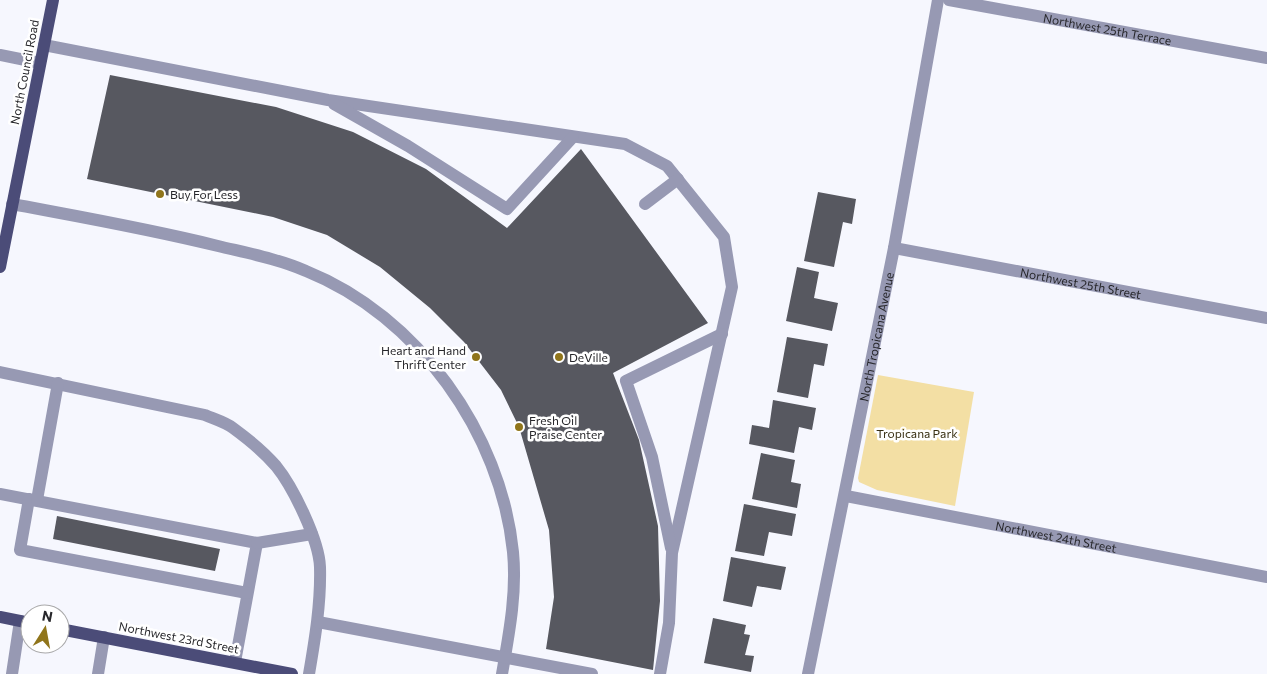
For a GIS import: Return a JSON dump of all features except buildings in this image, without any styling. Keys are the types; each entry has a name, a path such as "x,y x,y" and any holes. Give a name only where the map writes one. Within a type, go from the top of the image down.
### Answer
{"main road":[{"name":"North Council Road","path":"0,267 3,233 12,204 52,0"},
{"path":"0,617 20,621"},
{"name":"Northwest 23rd Street","path":"70,630 292,674"}],"street":[{"name":"North Tropicana Avenue","path":"808,674 846,496 894,248 938,0"},
{"name":"Northwest 25th Terrace","path":"949,0 1267,58"},
{"path":"44,45 328,100 624,144 668,166 724,237 732,287 672,553 670,624 660,674"},
{"path":"0,55 40,63"},
{"path":"328,100 408,146 507,209 573,137"},
{"path":"645,204 678,179"},
{"path":"12,204 190,239 306,270 351,294 398,329 435,367 450,389 491,460 503,501 513,552 513,602 502,674"},
{"name":"Northwest 25th Street","path":"894,248 1267,318"},
{"path":"672,553 652,457 626,381 722,334"},
{"path":"0,372 205,415 231,427 260,450 277,468 304,513 312,534 320,566 318,622 310,674"},
{"path":"58,383 20,550 247,593"},
{"path":"0,494 257,543 312,534"},
{"name":"Northwest 24th Street","path":"846,496 1267,577"},
{"path":"235,662 257,543"},
{"path":"318,622 592,674"},
{"path":"98,674 104,637"},
{"path":"12,674 20,642"}],"green space":[{"name":"Tropicana Park","path":"878,375 974,392 955,506 877,490 859,482 858,478"}],"place":[{"name":"Buy For Less","path":"160,194"},
{"name":"Heart and Hand Thrift Center","path":"476,357"},
{"name":"DeVille","path":"559,357"},
{"name":"Fresh Oil Praise Center","path":"519,427"}]}
